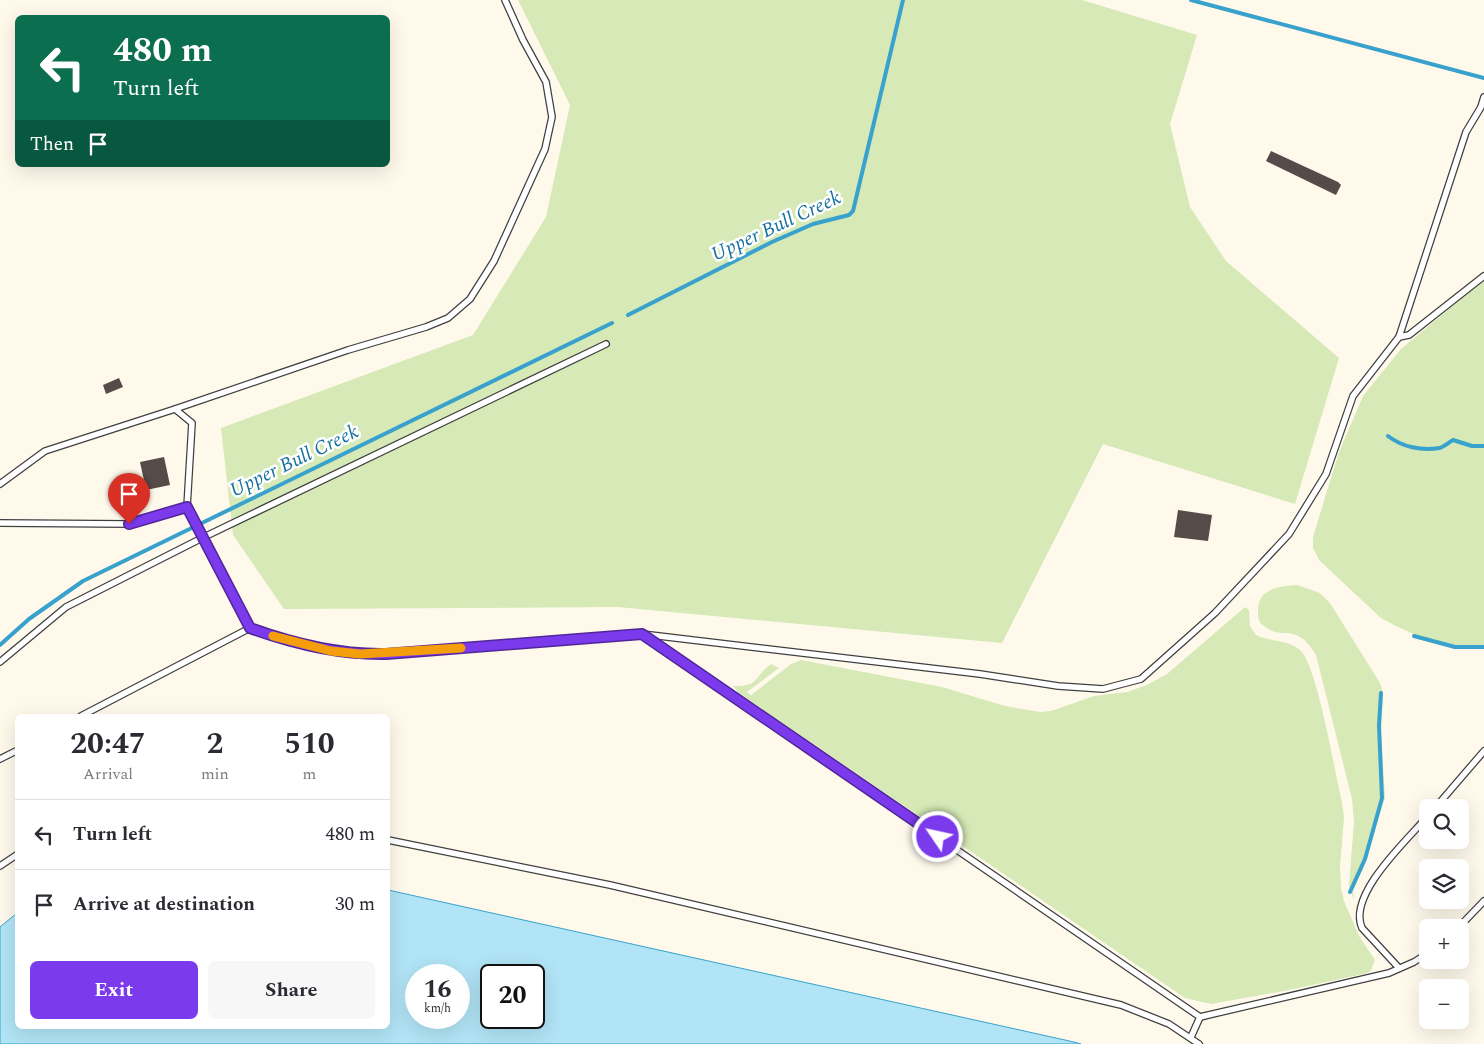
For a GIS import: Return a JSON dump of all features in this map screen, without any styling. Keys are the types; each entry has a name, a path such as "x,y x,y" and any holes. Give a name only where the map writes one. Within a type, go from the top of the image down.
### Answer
{"lane":[{"path":"0,484 45,451 348,350 426,327 448,318 470,298 494,261 545,149 552,117 546,82 522,40 505,0"},
{"path":"175,409 192,423 187,507 250,628 302,645 360,654 642,634 980,674 1058,686 1103,689 1141,679 1215,613 1288,534 1326,474 1353,396 1399,337 1466,132 1482,107 1484,97"},
{"path":"1399,337 1409,335 1484,276"},
{"path":"0,662 66,607 201,535 606,344"},
{"path":"0,523 129,524 187,507"},
{"path":"85,714 250,628"},
{"path":"642,634 1200,1017 1283,999 1400,968 1419,958"},
{"path":"1443,799 1484,750"},
{"path":"0,759 15,752"},
{"path":"1400,968 1362,928 1359,922 1360,906 1365,893 1378,874 1419,826"},
{"path":"390,840 610,885 1121,1005 1169,1024 1199,1044"},
{"path":"0,866 15,856"},
{"path":"1467,919 1484,901"},
{"path":"1191,1037 1200,1017"}],"green space":[{"path":"518,0 1082,0 1197,35 1170,124 1190,207 1226,261 1339,358 1295,504 1103,444 1002,643 618,607 284,609 233,535 221,428 473,335 546,217 570,105"},
{"path":"1484,280 1484,648 1455,649 1427,640 1381,618 1319,560 1313,548 1313,537 1339,452 1363,396 1401,349"},
{"path":"1297,585 1320,593 1330,603 1380,683 1383,693 1381,733 1385,798 1364,866 1353,891 1354,900 1349,886 1354,822 1352,799 1316,655 1309,644 1302,638 1289,633 1271,630 1262,625 1259,618 1259,604 1265,594 1270,590 1283,586"},
{"path":"1245,607 1249,610 1250,626 1256,635 1295,646 1306,659 1313,676 1325,721 1342,802 1344,818 1340,866 1341,888 1344,901 1359,936 1375,960 1370,972 1363,974 1211,1004 1185,998 739,693 733,686 752,683 771,664 779,668 747,692 751,695 791,664 801,660 942,687 1005,706 1040,712 1051,711 1094,696 1127,692 1147,685 1167,674"}],"water":[{"path":"390,890 1081,1044 0,1044 0,927 15,915 15,1029 390,1029"}],"building":[{"path":"1271,151 1338,182 1341,185 1336,195 1266,161"},
{"path":"119,378 123,387 106,394 103,385"},
{"path":"164,457 170,485 146,490 140,462"},
{"path":"1178,510 1212,515 1208,541 1174,537"}],"waterway":[{"name":"Upper Bull Creek","path":"628,315 772,242 813,224 849,215 853,211 903,0"},
{"path":"1191,0 1484,78"},
{"name":"Upper Bull Creek","path":"0,645 29,619 83,581 612,323"},
{"path":"1388,436 1399,443 1419,448 1439,448 1453,440 1472,446 1484,446"},
{"path":"1414,636 1455,647 1484,647"},
{"path":"1350,892 1365,859 1382,798 1379,725 1381,693"}],"slow traffic":[{"path":"273,636 331,651 360,654 386,654 461,648"}],"route":[{"path":"129,524 187,507 250,628 302,645 331,651 386,654 642,634 938,837"}]}
